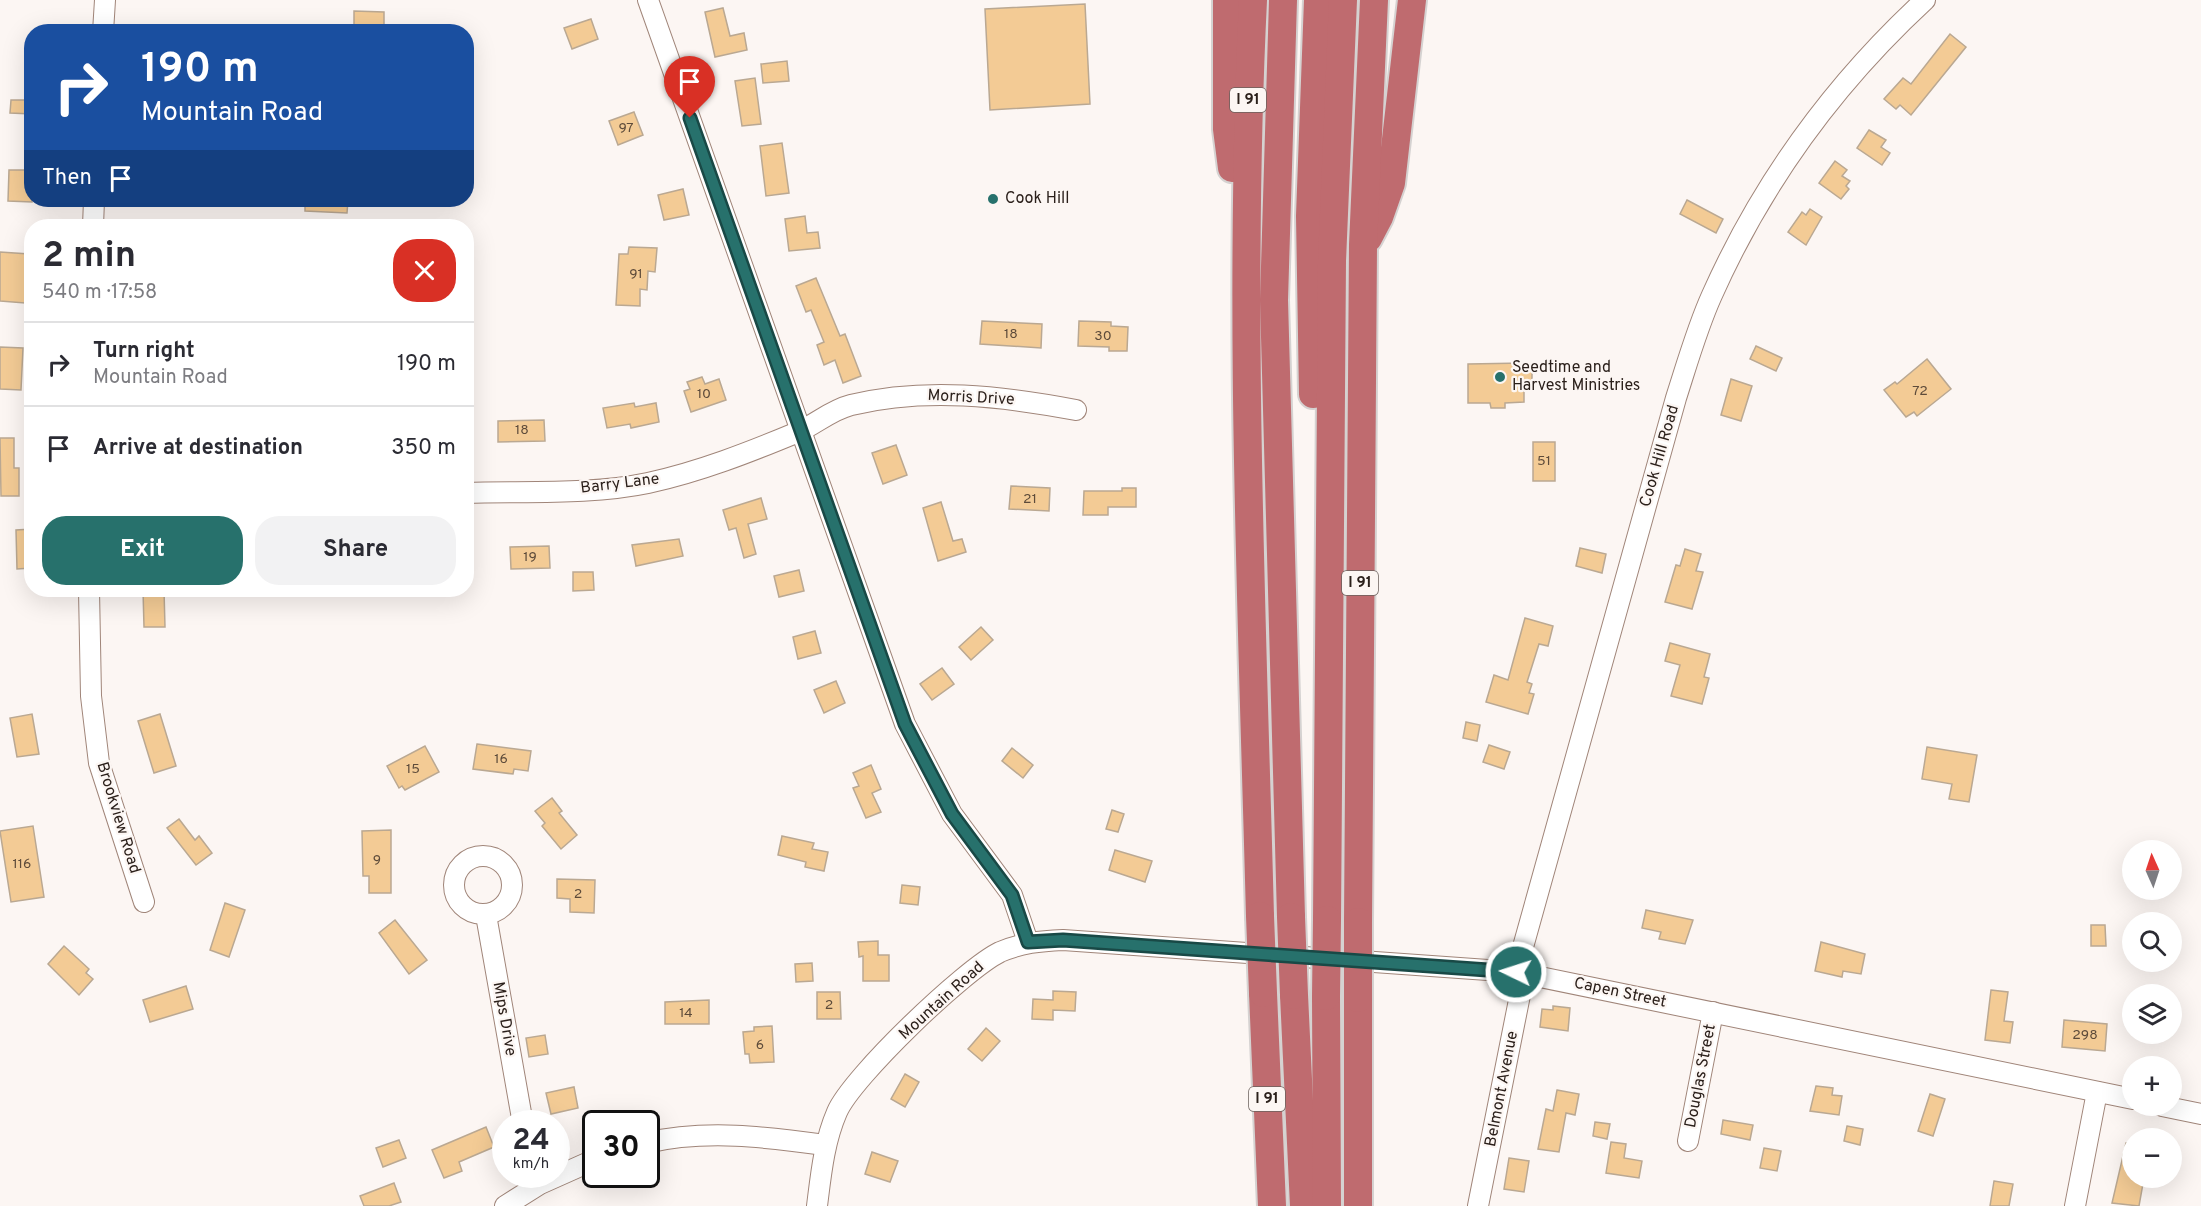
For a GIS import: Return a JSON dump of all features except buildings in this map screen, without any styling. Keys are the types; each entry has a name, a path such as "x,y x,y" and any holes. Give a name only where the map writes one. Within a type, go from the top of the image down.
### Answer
{"highway":[{"path":"1227,0 1227,140 1234,173 1245,201"},
{"name":"I 91","path":"1253,0 1245,201 1246,420 1260,916 1272,1206"},
{"path":"1283,0 1274,300 1291,917 1304,1206"},
{"path":"1282,605 1286,517 1289,181 1301,0"},
{"path":"1318,0 1311,148 1311,331 1316,457 1330,657"},
{"path":"1327,1206 1326,996 1332,261 1343,0"},
{"name":"I 91","path":"1358,1206 1363,245 1374,0"},
{"path":"1363,245 1379,216 1391,183 1412,0"}],"street":[{"path":"104,24 105,0"},
{"path":"648,0 905,724 952,814 1012,895 1028,942"},
{"name":"Cook Hill Road","path":"1516,972 1676,398 1712,295 1767,191 1830,99 1861,63 1925,0"},
{"name":"Morris Drive","path":"801,431 823,417 850,405 930,394 1015,399 1076,410"},
{"name":"Barry Lane","path":"474,493 571,490 646,483 692,471 801,431"},
{"name":"Brookview Road","path":"89,597 91,696 99,763 144,902"},
{"name":"Mips Drive","path":"486,915 521,1110"},
{"name":"Capen Street","path":"1028,942 1063,940 1516,972 2122,1097"},
{"name":"Mountain Road","path":"817,1206 825,1145 838,1110 863,1073 958,983 999,953 1028,942"},
{"name":"Belmont Avenue","path":"1478,1206 1521,990 1516,972"},
{"name":"Douglas Street","path":"1688,1140 1713,1012"},
{"path":"2075,1206 2097,1092"},
{"path":"2182,1110 2201,1114"},
{"path":"660,1141 747,1134 825,1145"},
{"path":"505,1206 527,1188"}],"place":[{"name":"Cook Hill","path":"993,199"},
{"name":"Seedtime and Harvest Ministries","path":"1500,377"}],"route":[{"path":"690,118 905,724 923,763 952,814 1012,895 1028,942 1063,940 1516,972"}]}
